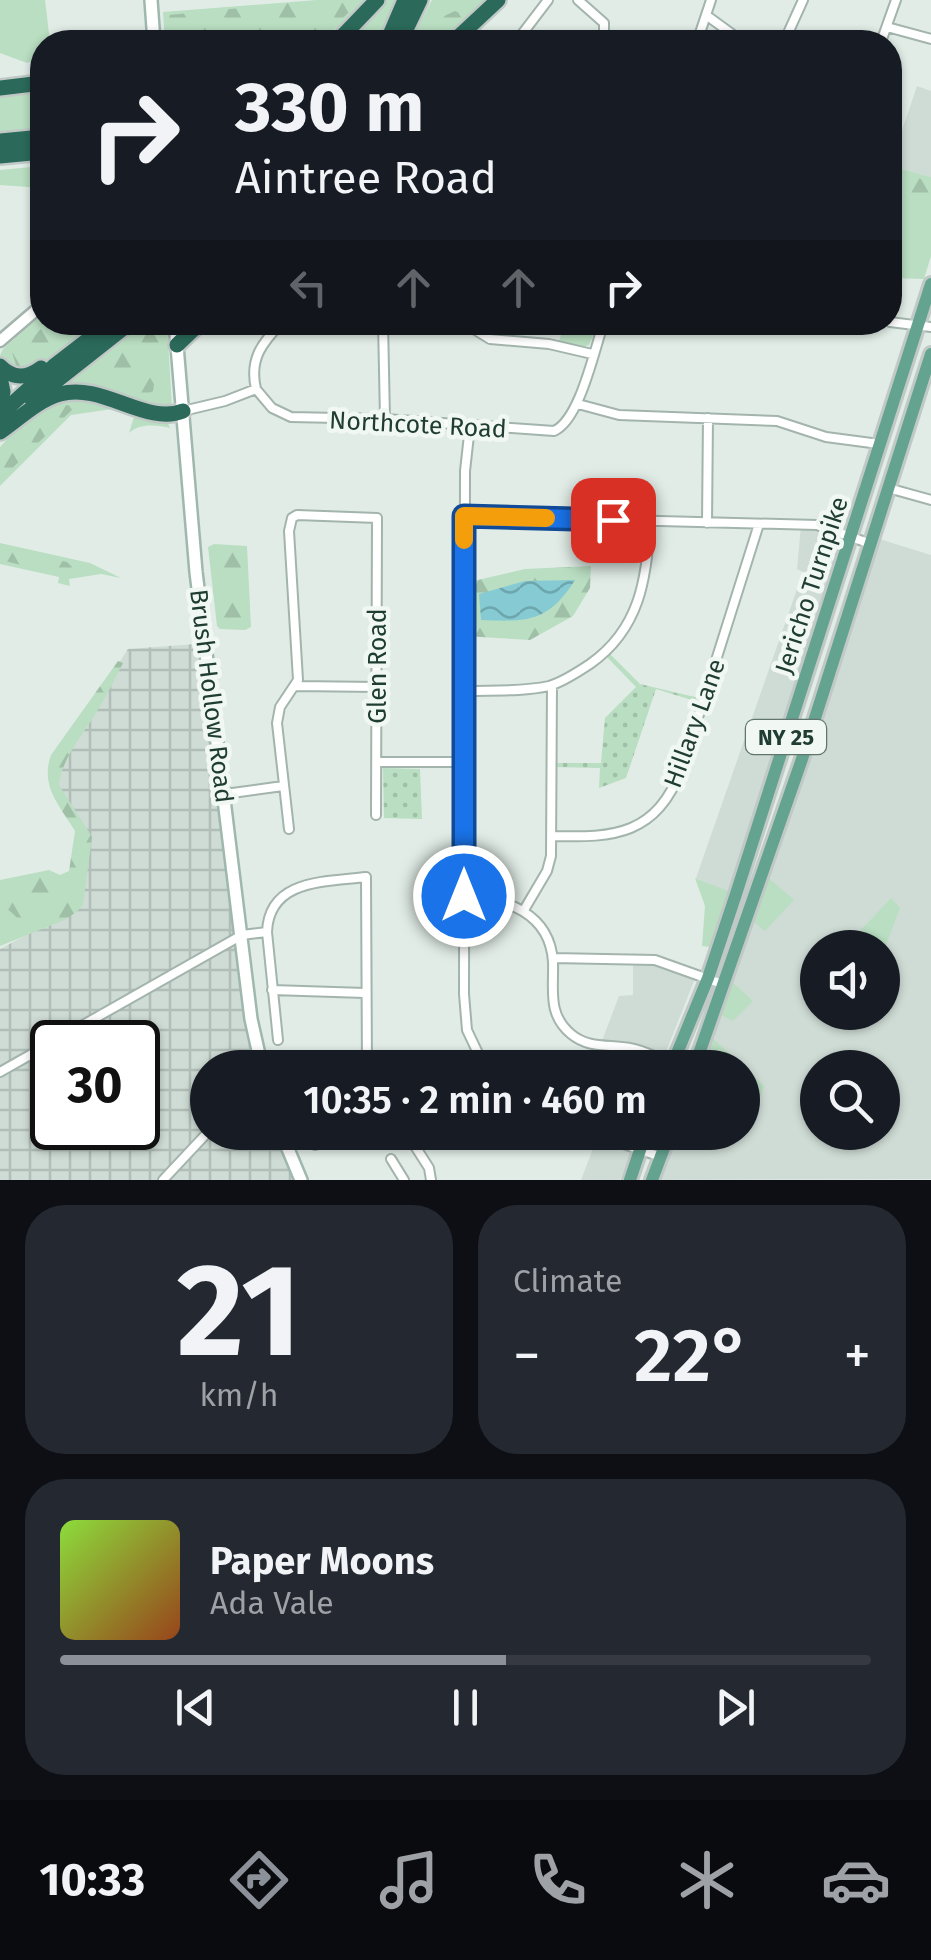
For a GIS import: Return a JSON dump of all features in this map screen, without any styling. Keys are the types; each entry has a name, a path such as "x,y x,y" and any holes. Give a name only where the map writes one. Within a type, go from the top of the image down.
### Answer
{"highway":[{"path":"349,30 377,0"},
{"path":"392,30 405,0"},
{"path":"406,30 420,0"},
{"path":"466,30 498,0"},
{"path":"481,30 510,0"},
{"path":"344,30 365,15"},
{"path":"0,88 30,84"},
{"path":"0,141 30,137"},
{"path":"0,156 30,153"},
{"path":"0,366 17,376 32,374 93,335"},
{"path":"0,414 94,335"},
{"path":"0,431 71,366 113,335"},
{"path":"177,345 187,335"},
{"path":"0,377 0,404"},
{"path":"0,431 39,403 69,392 94,394 167,416 182,411"}],"main road":[{"path":"151,0 153,30"},
{"name":"Jericho Turnpike","path":"679,1050 708,978 879,444 924,325 931,284"},
{"name":"Brush Hollow Road","path":"176,335 196,572 258,1050"},
{"name":"Jericho Turnpike","path":"701,1050 931,354"},
{"path":"288,1150 301,1180"},
{"path":"630,1180 640,1150"},
{"path":"652,1180 664,1150"}],"street":[{"path":"525,30 548,0"},
{"path":"578,0 604,23 604,30"},
{"path":"701,30 711,0"},
{"path":"789,30 803,0"},
{"path":"886,30 896,0"},
{"path":"706,15 727,30"},
{"path":"887,27 898,30"},
{"path":"902,31 931,39"},
{"path":"0,341 30,315"},
{"path":"182,411 256,390 254,360 270,335"},
{"path":"383,335 385,419"},
{"path":"483,335 592,354"},
{"path":"599,335 578,404 619,416 777,421 826,437 879,444"},
{"name":"Northcote Road","path":"256,390 272,408 291,416 554,431 566,424 578,404"},
{"path":"706,522 708,418"},
{"path":"470,426 464,516 464,896 465,1021 475,1050"},
{"path":"888,488 931,500"},
{"name":"Glen Road","path":"296,686 292,518 306,513 377,518 376,815"},
{"path":"464,516 817,526 871,544"},
{"path":"464,690 552,686 598,658 627,626 646,581 650,522"},
{"name":"Hillary Lane","path":"552,836 598,837 624,832 652,816 670,794 682,768 759,524"},
{"path":"289,829 276,723 280,707 296,686 378,687"},
{"path":"524,910 547,871 552,836 552,686"},
{"path":"376,762 464,762"},
{"path":"226,794 283,786"},
{"path":"278,1040 267,932 272,908 296,887 366,877 367,1050"},
{"path":"464,896 502,900 524,910 544,933 553,958 553,1004 570,1033 590,1044 636,1050"},
{"path":"0,1072 242,935 267,932"},
{"path":"553,958 656,960 725,985"},
{"path":"272,990 365,992"},
{"path":"163,1180 191,1150"},
{"path":"418,1150 429,1168 430,1180"},
{"path":"640,1150 661,1157"},
{"path":"390,1160 404,1180"}],"shaded area":[{"path":"917,86 931,91 931,177 902,169 902,130"},
{"path":"801,525 817,525 849,537 728,892 696,878 803,572 797,569"},
{"path":"873,537 931,555 931,1179 655,1180 665,1150 760,1150 760,1050 699,1050"},
{"path":"196,644 250,1050 190,1050 190,1150 280,1150 293,1180 0,1180 0,949 64,915 90,834 55,788 64,747 128,649"},
{"path":"633,959 656,961 696,976 667,1050 600,1046 619,996 633,995"},
{"path":"592,1150 631,1150 620,1180 581,1180"}],"green space":[{"path":"0,0 45,0 49,30 30,30 30,62 0,53"},
{"path":"322,0 362,0 330,30 254,30 244,24 239,26 240,30 170,30 169,15"},
{"path":"368,0 333,30 164,30 163,12"},
{"path":"386,0 397,0 385,30 359,30"},
{"path":"432,0 490,0 454,30 416,30"},
{"path":"455,11 464,15 464,23 456,30 426,30 431,22"},
{"path":"30,89 30,131 0,136 0,93"},
{"path":"30,167 30,187 0,185 0,170"},
{"path":"902,169 931,177 931,256 924,279 902,278"},
{"path":"902,173 931,182 931,195 902,199"},
{"path":"30,325 30,335 82,335 41,367 22,373 4,364 0,355"},
{"path":"35,335 77,335 36,367 17,368 12,352"},
{"path":"127,335 168,335 172,408 64,388 62,382"},
{"path":"160,335 153,391 141,396 103,383 97,371 125,338"},
{"path":"561,335 594,335 589,345 580,348 559,341"},
{"path":"71,396 166,419 170,428 143,426 129,433 134,417 112,409 71,415 0,486 0,447 32,412"},
{"path":"63,405 76,406 0,480 0,458"},
{"path":"0,543 90,563 121,578 101,574 69,579 70,586 58,583 59,577 0,564"},
{"path":"247,546 251,627 245,630 217,626 208,547"},
{"path":"0,548 67,562 71,571 64,575 0,560"},
{"path":"591,566 590,588 573,616 530,640 465,636 465,583 525,569"},
{"path":"608,652 640,684 699,698 698,702 656,689 626,778 599,788 600,768 553,767 553,763 601,763 605,718 636,687 604,654"},
{"path":"118,661 123,663 68,756 59,785 92,837 83,905 54,924 28,925 0,907 0,880 49,870 60,875 69,871 75,831 53,795 48,766 51,755"},
{"path":"383,768 420,769 422,819 384,818"},
{"path":"763,873 794,900 765,931 748,917"},
{"path":"695,878 736,894 717,948 702,946 705,906"},
{"path":"891,898 900,908 892,930 861,930"},
{"path":"0,907 7,907 27,922 52,925 0,946"},
{"path":"728,978 753,1001 733,1021 715,1012"},
{"path":"707,1033 725,1050 701,1050"}],"water":[{"path":"575,580 546,612 524,619 481,620 479,594 525,581"}],"slow traffic":[{"path":"464,540 464,516 546,518"}],"route":[{"path":"464,896 464,516 613,520"}]}
